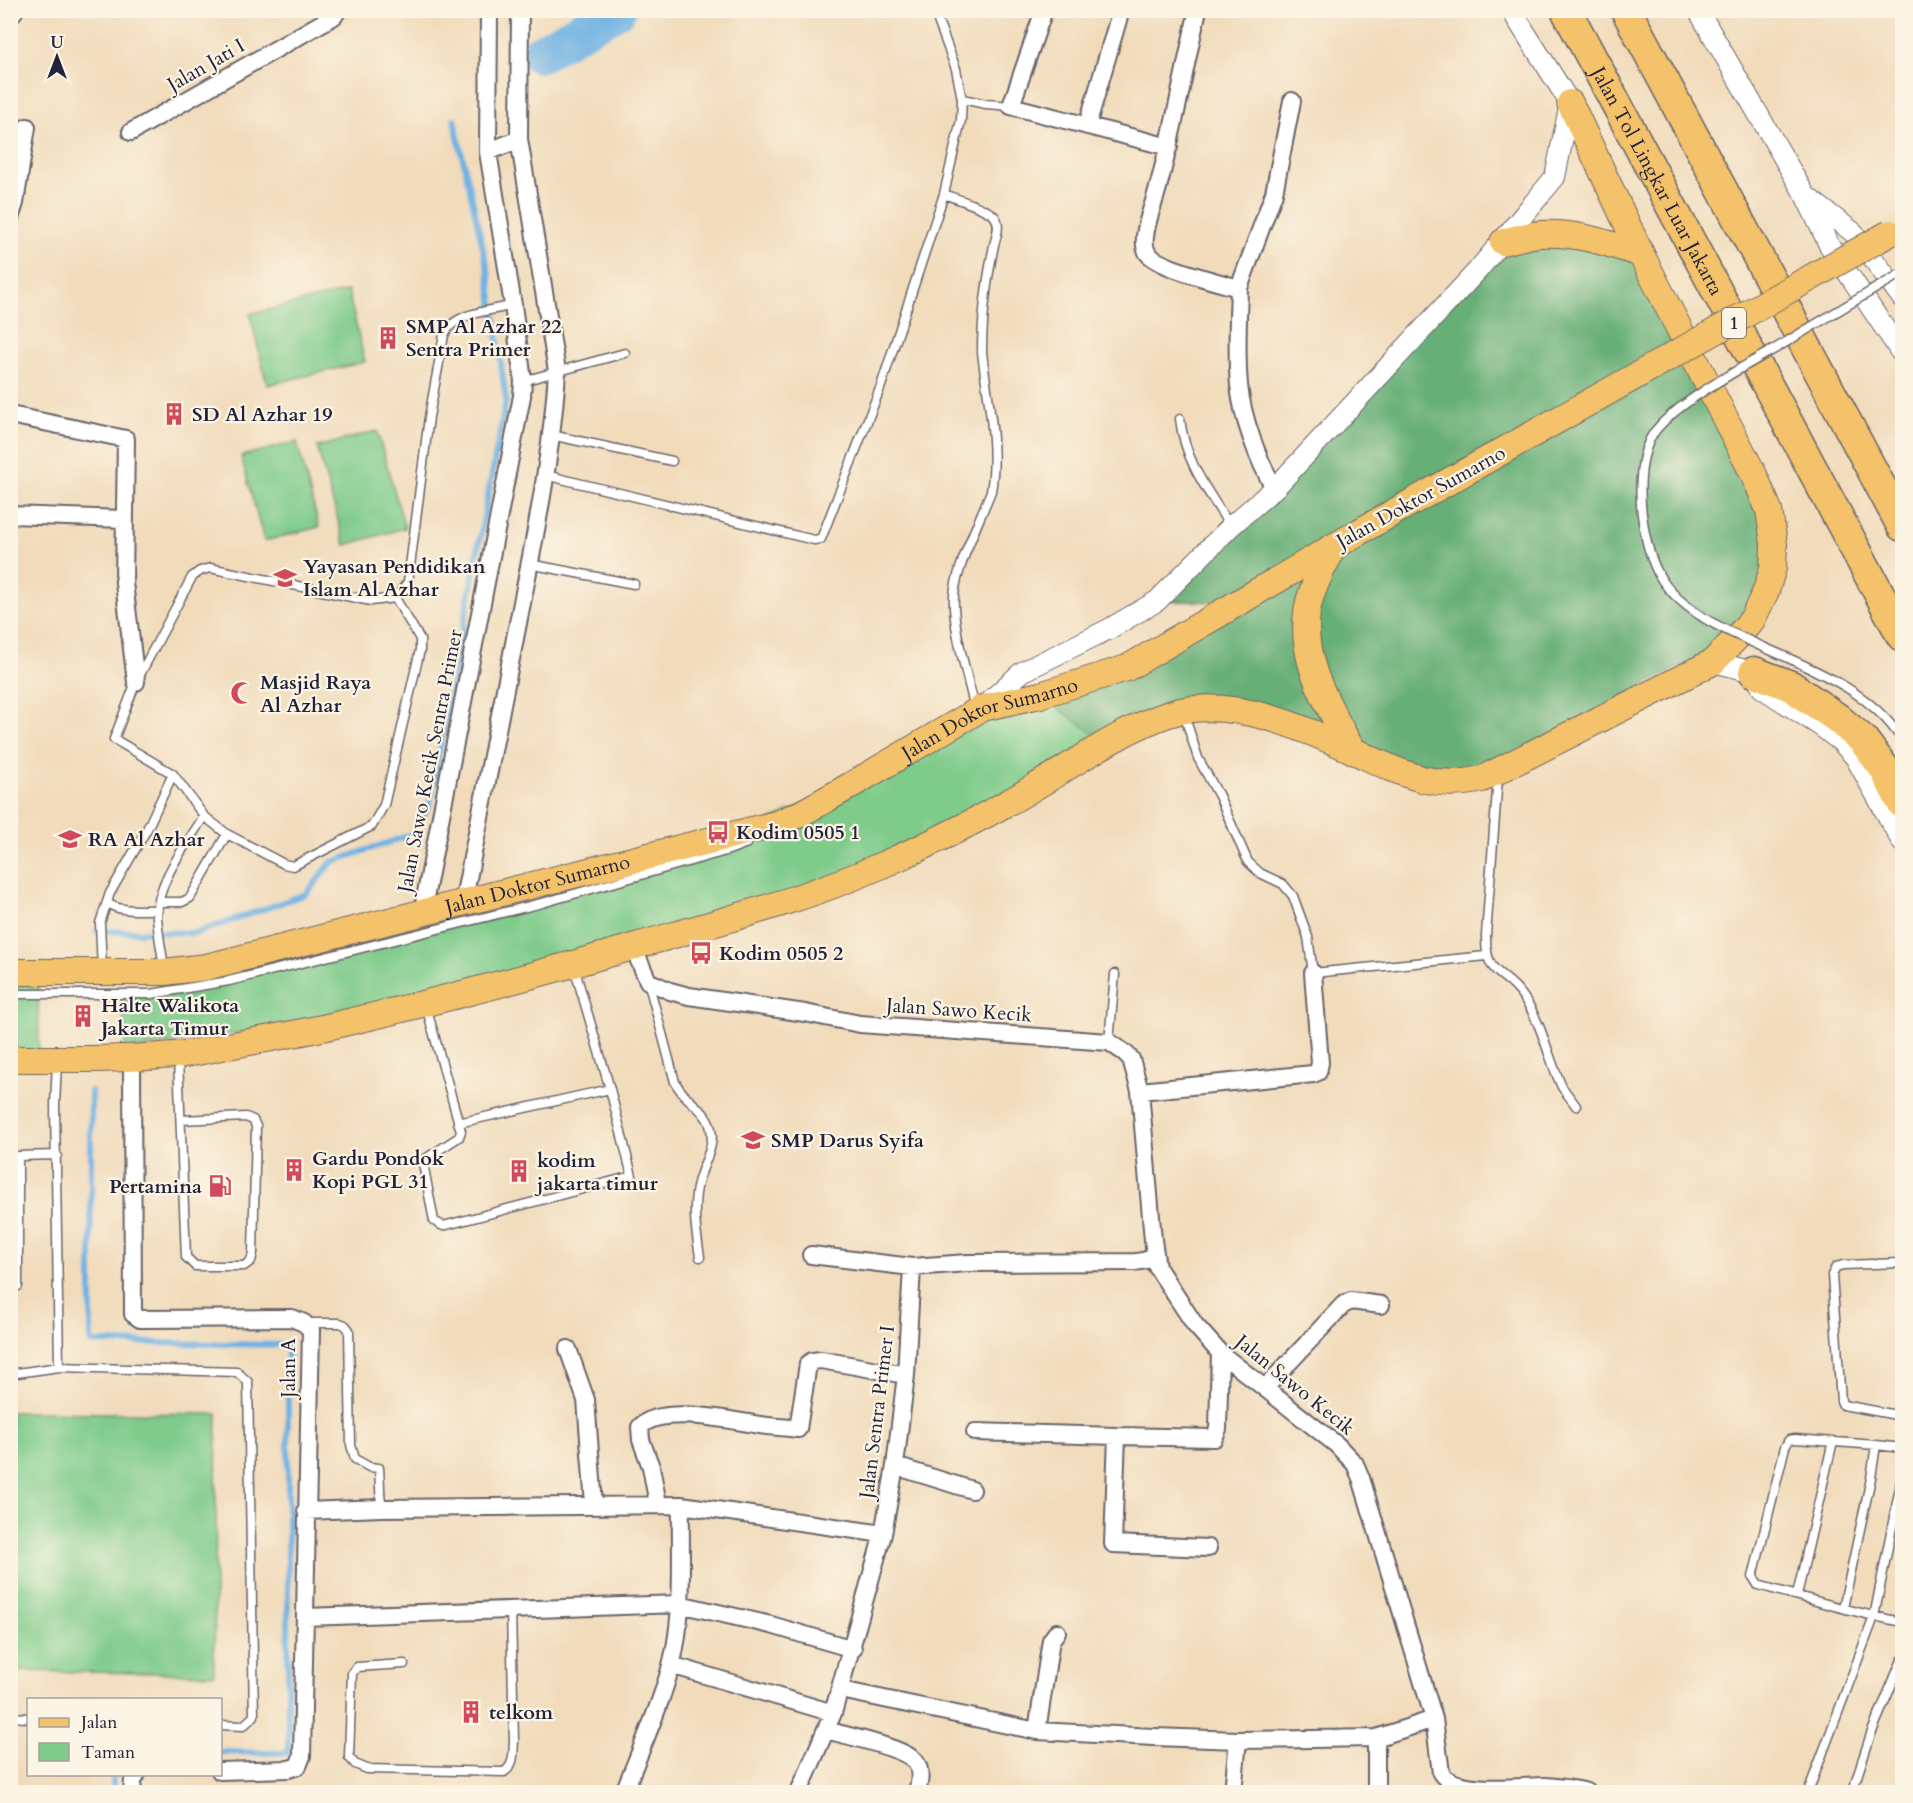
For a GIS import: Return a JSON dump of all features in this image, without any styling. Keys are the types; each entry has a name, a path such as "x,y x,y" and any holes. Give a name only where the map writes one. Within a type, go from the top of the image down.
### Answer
{"highway":[{"name":"Jalan Tol Lingkar Luar Jakarta","path":"1566,10 1902,636"},
{"path":"1626,10 1902,526"},
{"path":"1754,672 1791,686 1837,718 1863,740 1884,768 1902,803"}],"main road":[{"path":"10,1059 59,1055 132,1058 185,1054 286,1036 574,965 805,896 878,867 975,822 1120,737 1170,714 1221,710 1267,716 1304,729 1399,772 1427,781 1465,783 1499,770 1713,662 1752,620 1766,591 1773,568 1774,544 1769,510 1758,483 1641,254 1570,103"},
{"name":"Jalan Doktor Sumarno","path":"10,972 101,961 164,972 206,967 776,824 800,814 841,791 979,710 1040,695 1127,668 1334,546 1896,230"},
{"path":"1503,242 1538,234 1562,234 1599,240 1641,254"},
{"path":"1334,546 1308,605 1307,646 1317,684 1352,750"}],"street":[{"path":"10,17 15,10"},
{"name":"Jalan Sawo Kecik Sentra Primer","path":"422,914 522,396 523,381 488,152 489,10"},
{"path":"463,904 545,475 557,371 519,139 520,10"},
{"path":"1044,10 1011,106 1169,147"},
{"path":"1087,126 1121,10"},
{"path":"1198,10 1169,147 1145,238 1147,253 1159,263 1239,288"},
{"path":"979,710 1022,672 1109,629 1156,601 1192,568 1230,527 1275,489 1503,242 1555,177 1570,103 1511,10"},
{"path":"1698,10 1805,195 1829,245 1902,354"},
{"name":"Jalan Jati I","path":"131,132 336,13"},
{"path":"1275,489 1266,475 1242,407 1238,372 1239,288 1274,193 1292,101"},
{"path":"10,218 15,203 27,126"},
{"path":"488,152 519,139"},
{"path":"1805,195 1854,233 1902,298"},
{"path":"10,416 125,437 124,583 136,682"},
{"path":"10,515 124,519"},
{"path":"1713,662 1754,672 1762,688 1840,741 1855,757 1902,842"},
{"path":"633,947 648,981"},
{"path":"1140,1091 1317,1072 1320,1063 1313,973"},
{"name":"Jalan Sawo Kecik","path":"648,981 680,994 805,1013 860,1024 1109,1042 1131,1059 1140,1091 1154,1255 1157,1267 1195,1325 1220,1353 1337,1444 1354,1464 1361,1478 1434,1719 1441,1773 1445,1786"},
{"name":"Jalan A","path":"132,1058 133,1314 140,1319 292,1318 304,1323 311,1330 303,1756 298,1766 289,1769 222,1771"},
{"path":"811,1255 912,1267 968,1263 1136,1262 1147,1260 1154,1255"},
{"name":"Jalan Sentra Primer I","path":"799,1792 841,1690 883,1534 895,1466 906,1375 912,1267"},
{"path":"1265,1388 1343,1305 1351,1301 1381,1305"},
{"path":"568,1349 586,1400 594,1505"},
{"path":"975,1432 1214,1438 1218,1429 1220,1353"},
{"path":"658,1504 651,1467 641,1440 640,1427 645,1422 676,1416 712,1416 798,1429 808,1364 812,1361 821,1360 906,1375"},
{"path":"1117,1436 1113,1544 1208,1548"},
{"path":"895,1466 972,1490"},
{"path":"306,1511 658,1504 681,1505 883,1534"},
{"path":"624,1792 671,1665 679,1604 681,1505"},
{"path":"305,1617 679,1604 771,1625 853,1649"},
{"path":"1037,1731 1051,1640 1057,1632"},
{"path":"671,1665 833,1713"},
{"path":"841,1690 1037,1731 1238,1740 1377,1737 1434,1719"},
{"path":"826,1730 899,1751 913,1759 920,1776 918,1792"},
{"path":"1376,1792 1377,1737"},
{"path":"1233,1792 1238,1740"},
{"path":"1445,1786 1491,1788 1546,1786 1586,1792"}],"lane":[{"path":"545,475 813,540 821,539 881,386 944,194 961,120 962,99 956,69 934,10"},
{"path":"962,99 1011,106"},
{"path":"944,194 984,209 995,217 998,225 991,258 982,336 994,453 993,478 991,491 959,571 954,596 954,613 979,710"},
{"path":"1902,273 1709,388 1664,420 1650,438 1642,464 1641,511 1649,556 1669,591 1704,618 1820,672 1862,699 1895,728 1902,740"},
{"path":"394,598 420,639 420,650 384,805 372,826 293,866 284,864 227,834 204,816 173,774 114,739 136,682 192,577 200,571 210,568 371,601 394,598 408,582 429,417 444,335 448,326 461,318 510,306"},
{"path":"523,381 625,353"},
{"path":"1180,419 1184,447 1192,467 1230,527"},
{"path":"551,435 672,461"},
{"path":"529,564 634,584"},
{"path":"1183,712 1198,758 1223,804 1248,862 1260,873 1283,884 1293,896 1308,937 1313,973 1486,956"},
{"path":"1499,770 1486,956 1497,974 1522,995 1536,1017 1563,1087 1576,1106"},
{"path":"101,961 100,923 114,884 147,829 173,774"},
{"path":"164,972 158,906 168,876 204,816"},
{"path":"10,994 150,994 229,981 542,903 726,851 755,839 776,824"},
{"path":"108,903 123,909 158,906 182,902 190,898 227,834"},
{"path":"425,1003 461,1131 459,1137 425,1159 423,1163 434,1221 443,1226 631,1177 632,1173 610,1089 574,965"},
{"path":"1109,1042 1115,974"},
{"path":"648,981 675,1082 681,1094 703,1112 710,1126 712,1142 698,1183 696,1202 695,1221 700,1257"},
{"path":"59,1366 57,1155 59,1055 185,1054 181,1120 186,1257 195,1266 244,1266 251,1261 253,1253 256,1126 253,1120 246,1117 181,1120"},
{"path":"458,1123 610,1089"},
{"path":"18,1286 14,1156 57,1155"},
{"path":"1902,1263 1843,1265 1836,1267 1832,1275 1841,1401 1843,1405 1902,1416"},
{"path":"304,1323 340,1323 348,1330 351,1445 355,1459 369,1467 379,1468 381,1508"},
{"path":"10,1374 59,1366 237,1372 248,1382 254,1716 243,1726 222,1725"},
{"path":"1902,1448 1876,1444 1789,1440 1785,1447 1753,1577 1758,1585 1874,1617 1902,1622"},
{"path":"1797,1595 1833,1442"},
{"path":"1843,1608 1871,1478 1876,1444"},
{"path":"1808,1792 1874,1617 1902,1477"},
{"path":"404,1664 357,1668 352,1673 349,1757 356,1764 367,1769 504,1772 512,1760 514,1741 511,1610"},
{"path":"1852,1792 1871,1734 1902,1660"},
{"path":"10,1717 27,1718"}],"green space":[{"path":"1503,242 1640,254 1774,543 1739,635 1462,783 1352,750 1201,710 1108,744 1040,695 1238,602 1157,601"},
{"path":"348,291 365,362 267,385 250,314"},
{"path":"377,431 405,528 345,545 317,447"},
{"path":"297,442 319,527 264,541 241,456"},
{"path":"1040,695 1108,744 848,879 425,1003 125,1051 123,995 229,981 672,866"},
{"path":"38,971 39,1059 11,1059 10,972"},
{"path":"11,1412 217,1414 214,1674 11,1671"}],"waterway":[{"path":"539,54 617,10"},
{"path":"97,931 196,933 306,894 332,862 413,834 430,803 506,400 488,270 454,119"},
{"path":"91,1091 91,1342 288,1345 288,1753 222,1752"},
{"path":"113,1776 113,1792"}],"place":[{"name":"SMP Al Azhar 22 Sentra Primer","path":"388,338"},
{"name":"SD Al Azhar 19","path":"174,414"},
{"name":"Yayasan Pendidikan Islam Al Azhar","path":"285,578"},
{"name":"Masjid Raya Al Azhar","path":"242,693"},
{"name":"Kodim 0505 1","path":"718,832"},
{"name":"RA Al Azhar","path":"70,839"},
{"name":"Kodim 0505 2","path":"701,953"},
{"name":"Halte Walikota Jakarta Timur","path":"83,1016"},
{"name":"SMP Darus Syifa","path":"753,1140"},
{"name":"Gardu Pondok Kopi PGL 31","path":"294,1170"},
{"name":"kodim jakarta timur","path":"519,1171"},
{"name":"Pertamina","path":"220,1186"},
{"name":"telkom","path":"471,1712"}]}
